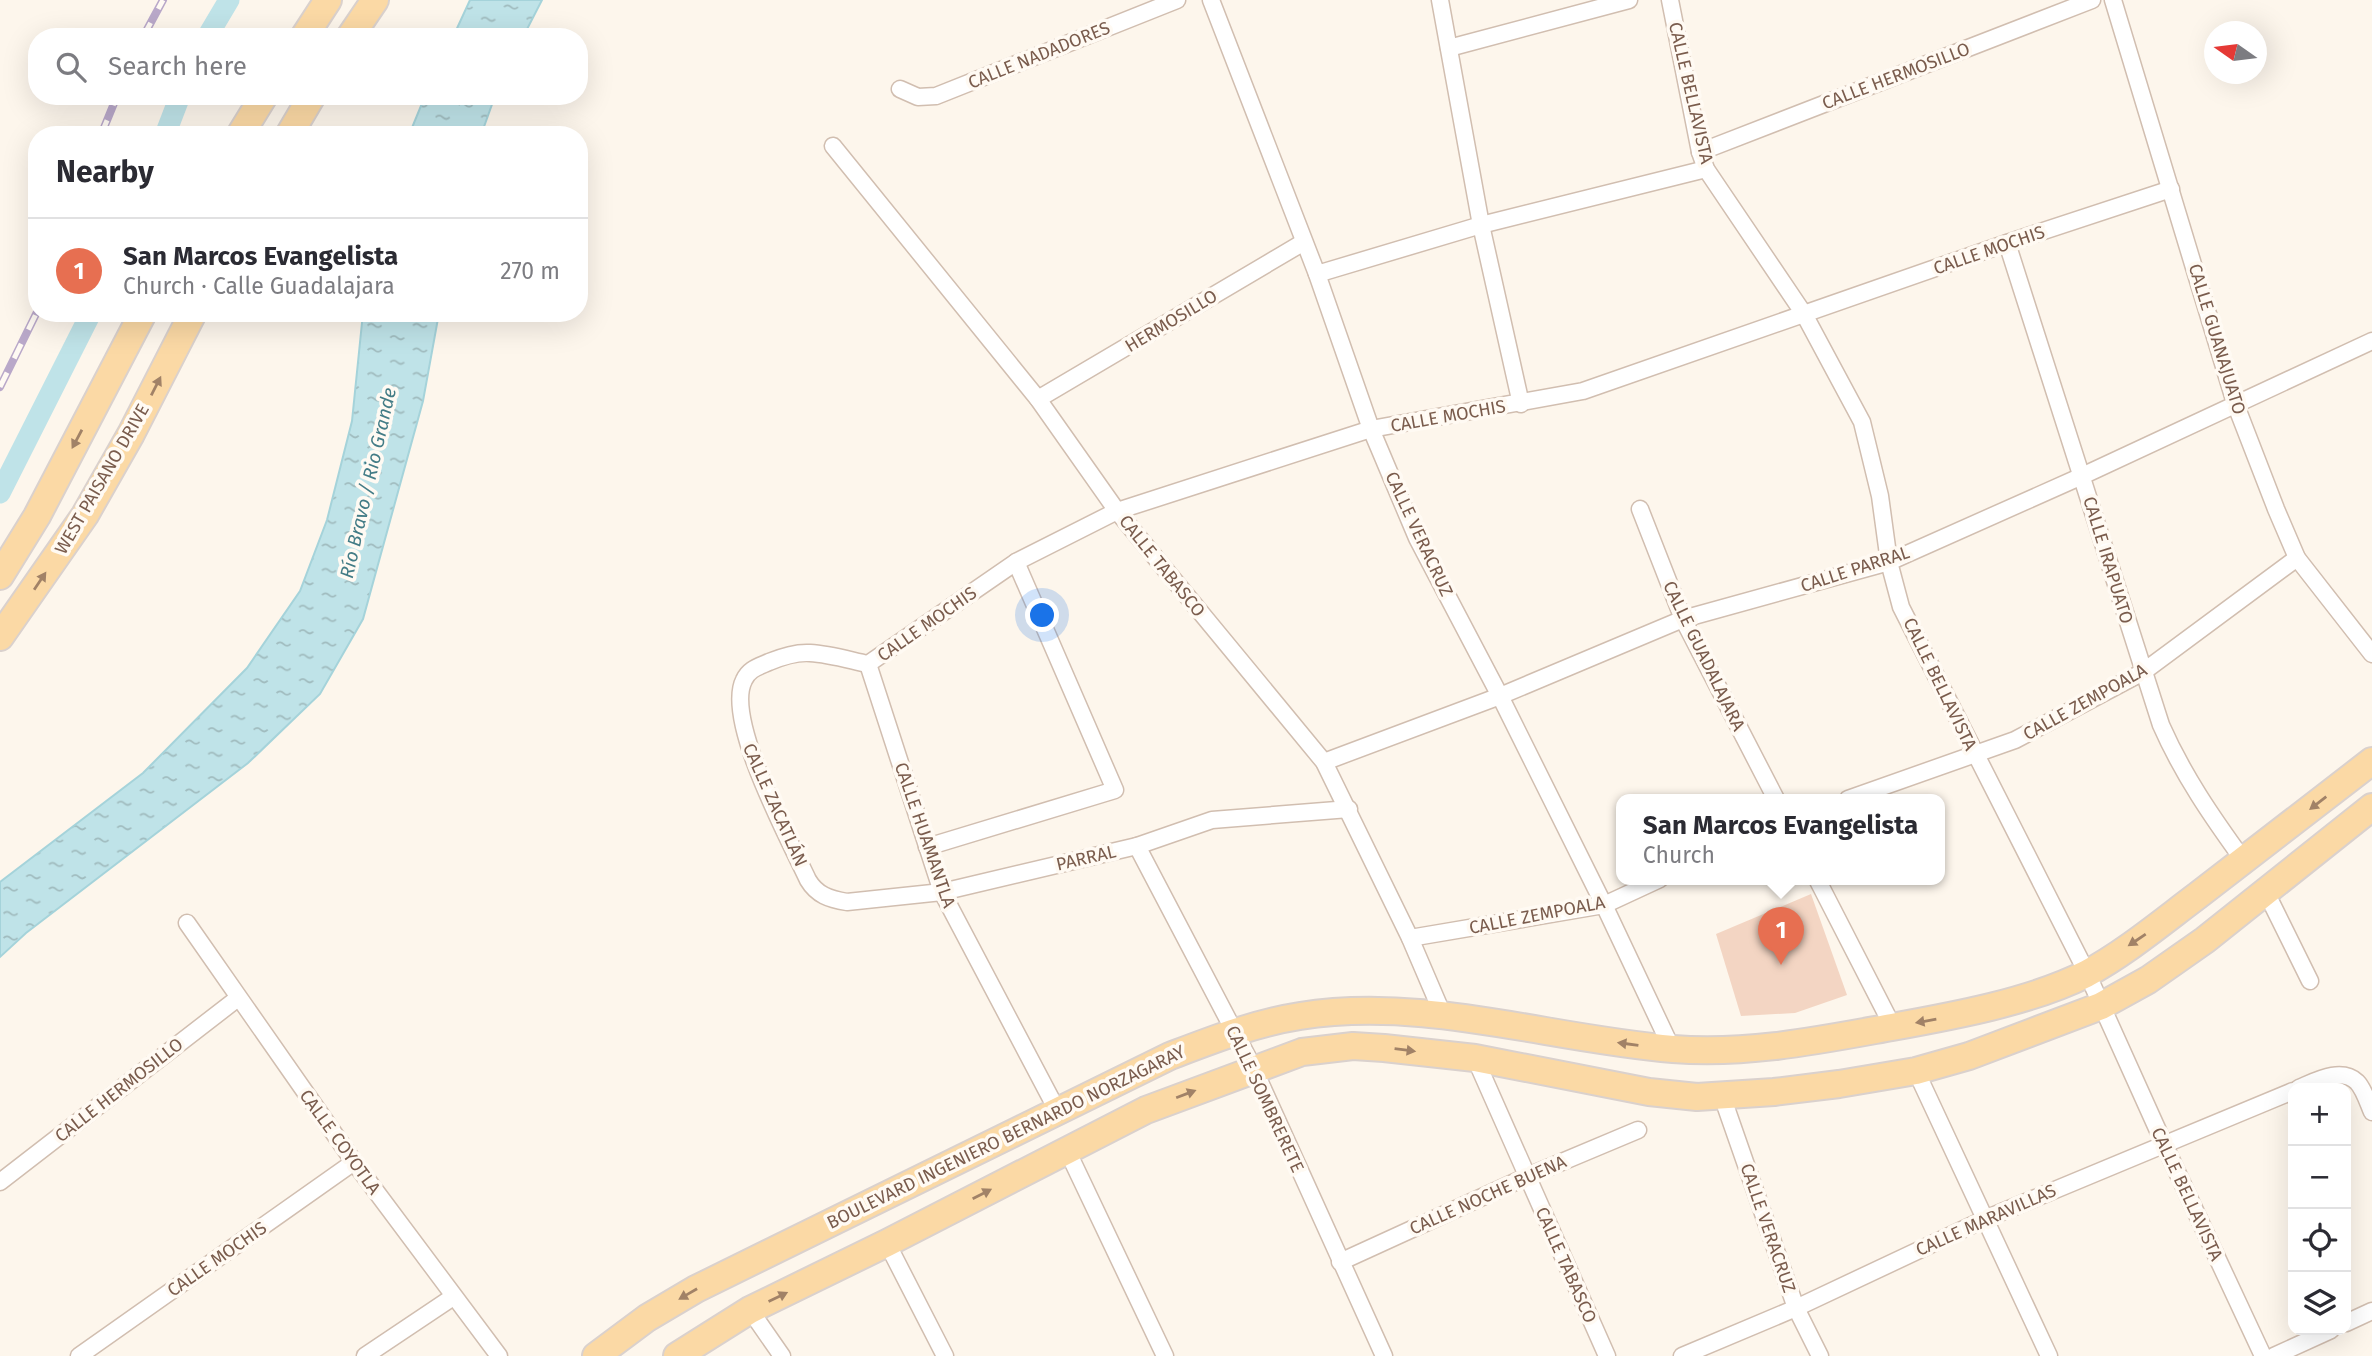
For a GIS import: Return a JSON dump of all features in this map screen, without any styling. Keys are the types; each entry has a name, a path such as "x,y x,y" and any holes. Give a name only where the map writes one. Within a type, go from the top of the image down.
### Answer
{"main road":[{"path":"310,28 328,0"},
{"path":"356,28 375,0"},
{"path":"246,126 258,105"},
{"path":"294,126 307,105"},
{"path":"0,576 37,516 138,322"},
{"name":"WEST PAISANO DRIVE","path":"0,637 85,515 131,434 188,322"},
{"name":"BOULEVARD INGENIERO BERNARDO NORZAGARAY","path":"596,1356 647,1318 696,1289 1057,1110 1170,1056 1235,1032 1298,1016 1368,1011 1443,1016 1672,1049 1733,1051 1829,1039 1893,1027 1981,1009 2062,984 2087,973 2143,937 2372,761"},
{"name":"BOULEVARD INGENIERO BERNARDO NORZAGARAY","path":"677,1356 750,1310 1146,1110 1302,1052 1353,1046 1475,1058 1649,1092 1696,1097 1826,1086 1916,1071 1969,1056 2101,1006 2157,973 2266,892 2372,807"}],"street":[{"name":"CALLE NADADORES","path":"900,89 918,97 936,96 1177,0"},
{"name":"CALLE VERACRUZ","path":"1211,0 1317,274 1371,429 1417,538 1500,696 1672,1049"},
{"path":"1440,0 1482,225 1521,404"},
{"path":"1449,48 1629,0"},
{"name":"CALLE BELLAVISTA","path":"1671,0 1700,152 1706,169 1804,314 1862,422 1880,496 1889,562 1901,607 2087,973 2263,1356"},
{"name":"CALLE HERMOSILLO","path":"1700,152 2092,0"},
{"name":"CALLE GUANAJUATO","path":"2113,0 2235,403 2297,558 2372,654"},
{"name":"CALLE TABASCO","path":"832,146 1038,399 1117,511 1324,762 1410,938 1443,1016"},
{"path":"1317,274 1482,225 1706,169"},
{"name":"CALLE MOCHIS","path":"751,669 800,653 868,664 1016,562 1117,511 1371,429 1583,391 2007,243 2171,189"},
{"name":"HERMOSILLO","path":"1038,399 1304,242"},
{"name":"CALLE IRAPUATO","path":"2007,243 2161,725 2177,760 2203,805 2244,861"},
{"name":"CALLE PARRAL","path":"1324,762 1500,696 1683,619 1889,562 2372,341"},
{"name":"CALLE GUADALAJARA","path":"1640,509 1683,619 1773,794"},
{"name":"CALLE ZEMPOALA","path":"1862,794 2015,740 2143,672 2297,558"},
{"path":"927,847 1115,790 1016,562"},
{"name":"CALLE HUAMANTLA","path":"868,664 942,892 1057,1110"},
{"name":"CALLE ZACATLÁN","path":"751,669 743,682 739,697 746,742 807,880 822,896"},
{"name":"PARRAL","path":"822,896 847,902 942,892 1137,846 1212,820 1349,809"},
{"name":"CALLE SOMBRERETE","path":"1137,846 1254,1069 1384,1356"},
{"name":"CALLE ZEMPOALA","path":"1410,938 1604,905 1647,885"},
{"path":"1820,885 1893,1027"},
{"path":"2266,892 2309,981"},
{"name":"CALLE COYOTLA","path":"187,923 354,1162 499,1356"},
{"name":"CALLE HERMOSILLO","path":"0,1182 238,998"},
{"name":"CALLE TABASCO","path":"1475,1058 1525,1177 1607,1356"},
{"path":"1916,1071 2049,1356"},
{"path":"2311,1083 2328,1076 2350,1078 2358,1083 2372,1112"},
{"name":"CALLE MARAVILLAS","path":"1682,1356 1796,1308 1984,1219 2288,1093"},
{"name":"CALLE VERACRUZ","path":"1722,1096 1796,1308 1820,1356"},
{"name":"CALLE NOCHE BUENA","path":"1340,1262 1525,1177 1638,1130"},
{"path":"1067,1150 1165,1356"},
{"name":"CALLE MOCHIS","path":"79,1356 354,1162"},
{"path":"887,1243 945,1356"},
{"path":"365,1356 453,1297"},
{"path":"750,1310 782,1356"},
{"path":"2351,1321 2372,1311"},
{"path":"2274,1356 2320,1335"}],"water":[{"path":"470,0 542,0 528,28 457,28"},
{"path":"421,105 492,105 484,126 413,126"},
{"name":"Río Bravo / Rio Grande","path":"362,322 437,322 423,401 363,619 320,694 248,763 26,933 0,957 0,882 143,773 247,668 300,591 327,520 352,421"}],"building":[{"path":"1811,894 1847,995 1795,1013 1741,1016 1716,934"}],"waterway":[{"path":"212,28 229,0"},
{"path":"168,126 177,105"},
{"path":"0,493 86,322"}],"railway":[{"path":"148,28 163,0"},
{"path":"105,126 113,105"},
{"path":"0,387 32,322"}],"place":[{"name":"San Marcos Evangelista","path":"1781,965"}]}
